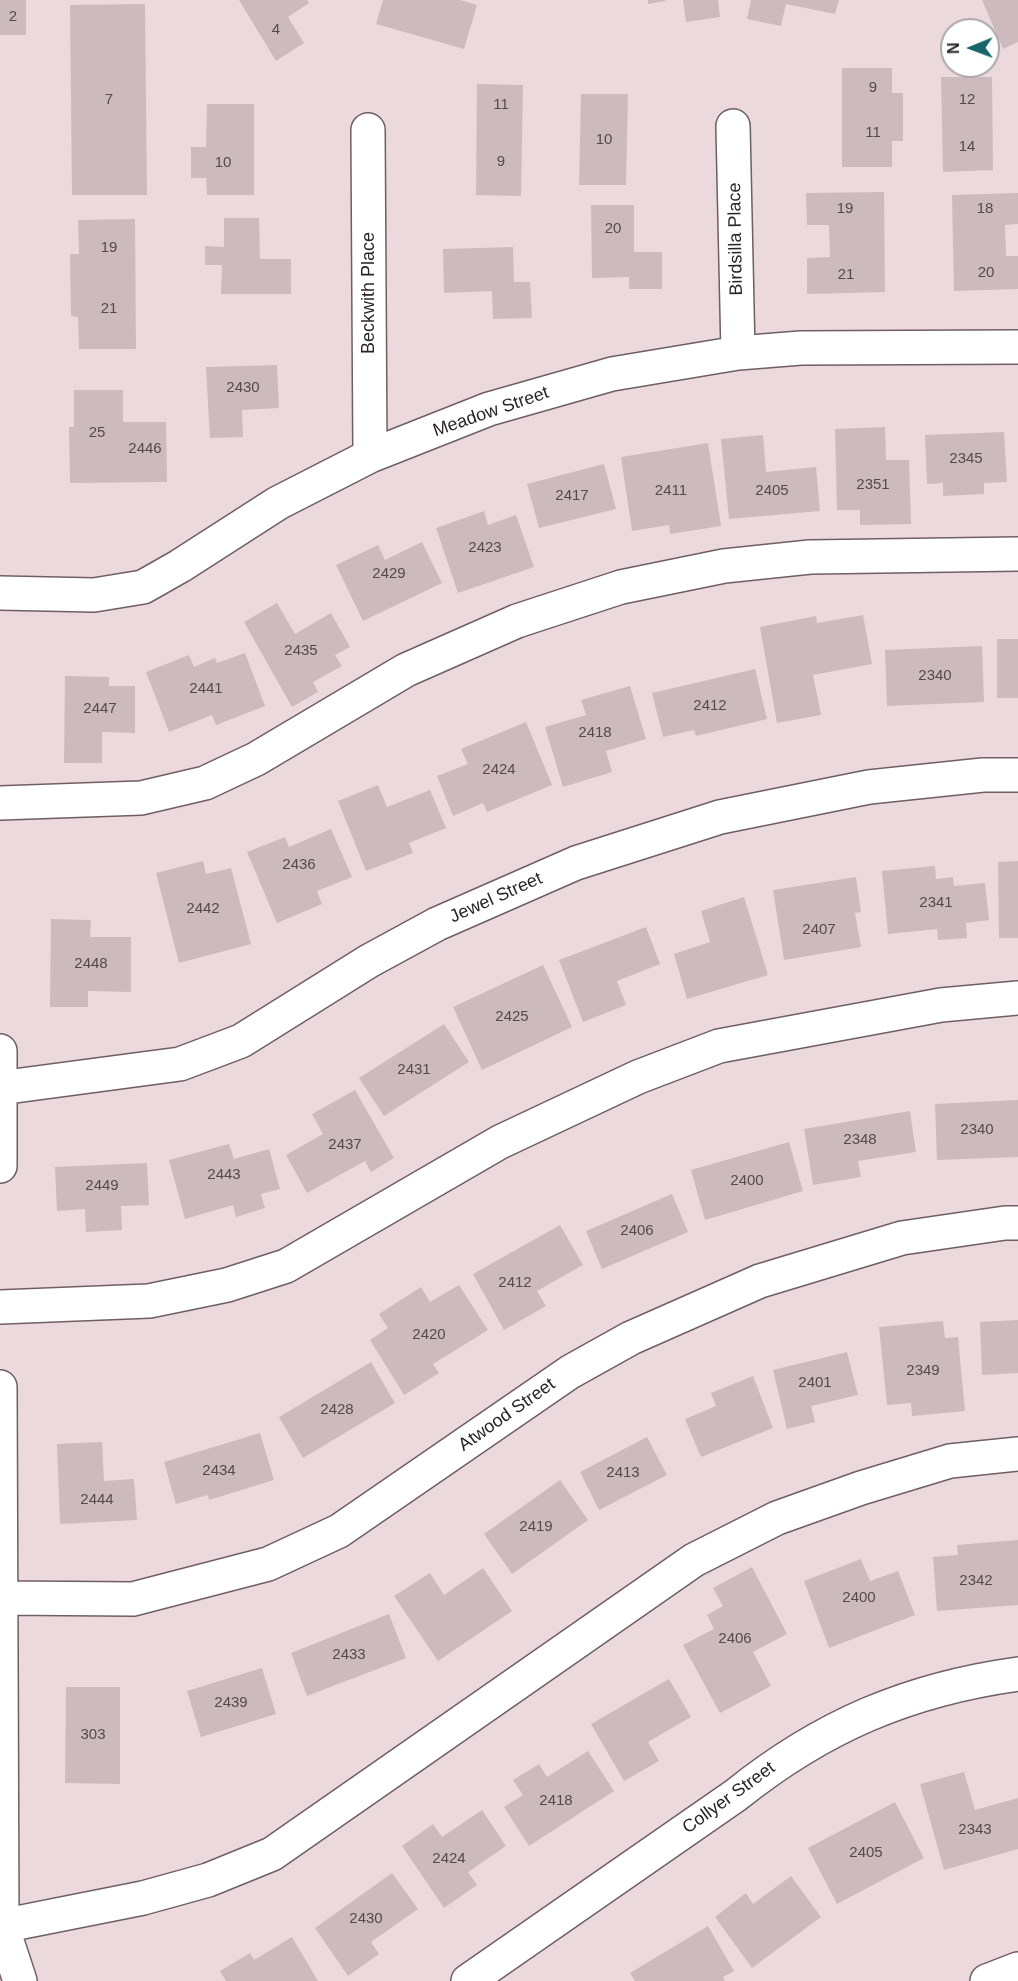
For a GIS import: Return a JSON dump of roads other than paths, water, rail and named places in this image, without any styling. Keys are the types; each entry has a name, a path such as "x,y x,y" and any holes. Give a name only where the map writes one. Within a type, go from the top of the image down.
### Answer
{"street":[{"name":"Birdsilla Place","path":"733,126 738,353"},
{"name":"Beckwith Place","path":"368,130 370,456"},
{"name":"Meadow Street","path":"0,593 94,595 143,587 278,503 370,456 489,409 612,374 738,353 801,348 1018,347"},
{"path":"0,803 141,798 205,783 256,759 406,670 517,621 621,587 724,566 810,557 1018,554"},
{"name":"Jewel Street","path":"0,1088 180,1064 241,1041 369,961 436,924 576,863 720,817 869,787 983,775 1018,775"},
{"path":"0,1307 149,1301 237,1282 286,1266 500,1142 638,1077 719,1046 940,1005 1018,998"},
{"path":"0,1051 0,1166"},
{"name":"Atwood Street","path":"2,1598 133,1599 268,1564 339,1531 570,1372 631,1338 760,1281 902,1238 1018,1223"},
{"path":"0,1387 2,1926 20,1981"},
{"path":"2,1926 143,1898 208,1880 272,1854 694,1560 777,1518 861,1488 950,1461 1018,1454"},
{"name":"Collyer Street","path":"468,1981 736,1795 767,1770 817,1738 871,1712 933,1691 983,1679 1018,1674"},
{"path":"987,1981 1018,1969"}]}
